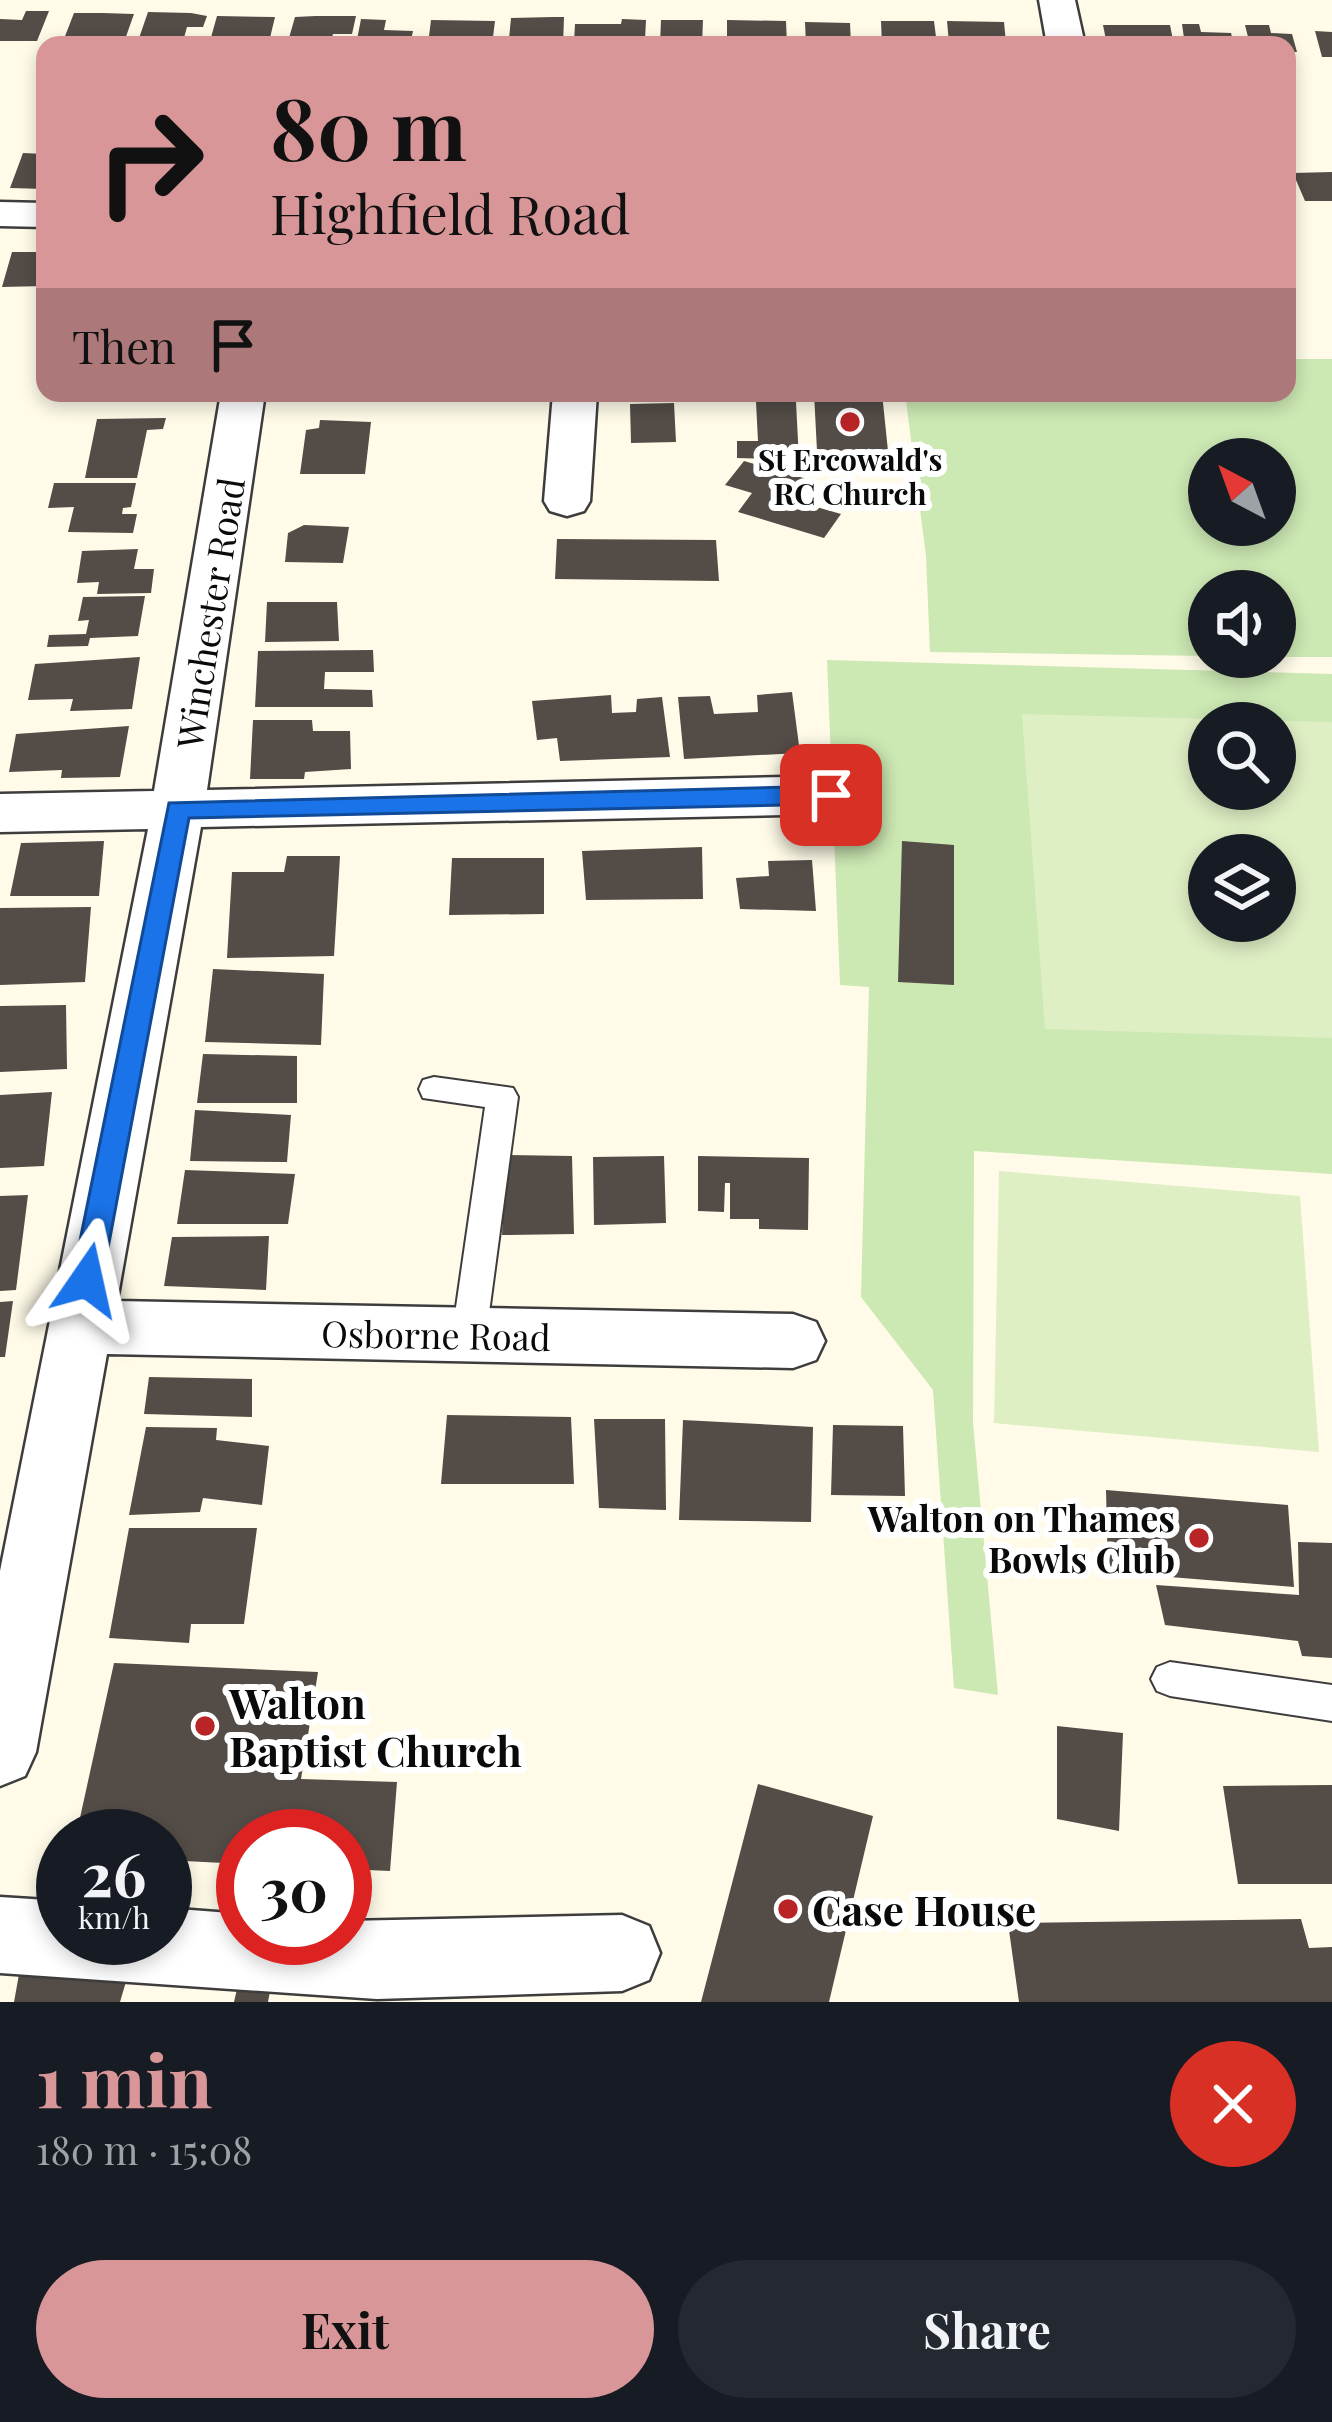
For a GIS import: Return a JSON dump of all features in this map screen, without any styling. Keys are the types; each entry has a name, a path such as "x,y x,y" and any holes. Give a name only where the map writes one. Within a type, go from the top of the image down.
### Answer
{"street":[{"path":"1057,0 1064,36"},
{"path":"0,214 36,215"},
{"name":"Winchester Road","path":"0,1752 178,809 243,402"},
{"path":"567,501 573,402"},
{"path":"0,813 831,795"},
{"name":"Osborne Road","path":"78,1328 793,1341"},
{"path":"0,1935 377,1961 622,1953"}],"lane":[{"path":"434,1090 502,1096 469,1335"},
{"path":"1170,1678 1332,1703"}],"green space":[{"path":"1296,359 1332,359 1332,657 1296,657 1296,570 1188,570 1188,656 930,652 926,556 906,402 1296,402"},
{"path":"827,660 1188,670 1188,678 1332,674 1332,1174 974,1151 973,1423 998,1695 954,1688 933,1390 861,1297 869,987 840,985"},
{"path":"1022,714 1188,718 1188,810 1296,810 1296,721 1332,722 1332,1038 1045,1029"},
{"path":"999,1171 1300,1196 1319,1452 994,1423"}],"building":[{"path":"26,11 49,11 36,41 0,41 0,19 22,20"},
{"path":"148,12 207,16 203,27 187,27 184,36 140,36"},
{"path":"74,13 134,14 126,36 65,36"},
{"path":"217,16 275,17 270,36 211,36"},
{"path":"356,16 352,34 290,36 295,17"},
{"path":"564,17 563,36 509,36 511,18"},
{"path":"361,19 386,20 384,30 413,31 412,36 358,36"},
{"path":"622,19 646,20 645,36 574,36 575,24 621,24"},
{"path":"431,20 495,21 493,36 429,36"},
{"path":"661,20 703,20 702,36 660,36"},
{"path":"727,20 786,21 787,36 727,36"},
{"path":"881,21 934,21 936,36 882,36"},
{"path":"947,21 1004,22 1005,36 948,36"},
{"path":"805,22 850,23 851,36 806,36"},
{"path":"1182,24 1199,24 1201,32 1232,36 1184,36"},
{"path":"1103,25 1170,25 1172,36 1105,36"},
{"path":"1245,25 1269,25 1271,33 1293,36 1248,36"},
{"path":"1315,31 1332,32 1332,57 1322,57"},
{"path":"23,153 36,154 36,189 10,188"},
{"path":"1332,172 1332,201 1305,201 1296,173"},
{"path":"12,252 36,252 36,286 2,287"},
{"path":"756,402 796,402 799,460 737,458 737,441 758,441"},
{"name":"St Ercowald's RC Church","path":"814,402 883,402 888,451 817,451"},
{"path":"674,403 676,442 631,443 630,404"},
{"path":"166,418 163,429 147,430 137,478 85,478 97,419"},
{"path":"320,420 371,422 365,474 300,474 306,430 319,428"},
{"path":"744,461 807,479 792,500 841,514 824,538 738,512 752,493 725,485"},
{"path":"54,483 136,483 131,507 123,508 122,514 137,514 133,533 68,532 74,507 48,508"},
{"path":"304,525 349,527 343,563 285,562 288,533"},
{"path":"557,539 716,540 719,581 555,579"},
{"path":"138,549 134,569 154,569 151,593 97,594 99,582 77,583 82,551"},
{"path":"145,596 138,636 90,638 88,646 47,647 49,635 86,634 89,620 78,621 83,597"},
{"path":"267,602 337,602 339,641 265,642"},
{"path":"373,650 374,672 325,672 324,689 372,690 373,707 255,707 258,651"},
{"path":"140,657 132,709 70,711 73,699 28,700 35,664"},
{"path":"792,692 800,753 684,759 678,697 710,696 714,714 758,712 757,695"},
{"path":"611,695 612,713 636,712 637,699 662,697 670,757 560,761 557,738 537,740 532,701"},
{"path":"253,720 312,720 313,731 350,731 351,769 305,772 304,779 250,779"},
{"path":"129,726 120,777 61,778 62,770 9,772 16,734"},
{"path":"104,841 99,896 10,896 21,843"},
{"path":"902,841 954,845 954,985 898,982"},
{"path":"702,847 703,899 586,900 582,851"},
{"path":"287,856 340,856 334,956 227,958 232,872 284,872"},
{"path":"452,858 544,858 544,914 449,915"},
{"path":"812,860 816,911 740,909 736,878 769,876 768,861"},
{"path":"91,907 85,982 0,985 0,908"},
{"path":"213,969 324,974 321,1045 205,1042"},
{"path":"66,1005 67,1069 0,1072 0,1006"},
{"path":"203,1054 297,1056 297,1103 197,1103"},
{"path":"52,1092 44,1166 0,1168 0,1095"},
{"path":"195,1110 291,1115 287,1162 190,1161"},
{"path":"506,1155 572,1156 574,1234 502,1235"},
{"path":"664,1156 666,1223 594,1225 593,1157"},
{"path":"698,1156 809,1158 808,1230 759,1229 759,1219 730,1219 730,1183 725,1183 724,1212 698,1211"},
{"path":"185,1170 295,1174 288,1224 177,1224"},
{"path":"28,1195 16,1290 0,1291 0,1196"},
{"path":"269,1236 266,1290 164,1286 172,1237"},
{"path":"13,1301 5,1357 0,1357 0,1302"},
{"path":"149,1377 252,1379 252,1417 144,1414"},
{"path":"447,1415 571,1417 574,1484 441,1484"},
{"path":"594,1419 665,1419 666,1510 599,1508"},
{"path":"683,1420 813,1427 811,1522 679,1520"},
{"path":"833,1425 903,1426 905,1496 831,1495"},
{"path":"146,1427 217,1428 216,1440 269,1446 262,1505 203,1498 200,1512 129,1515"},
{"name":"Walton on Thames Bowls Club","path":"1106,1490 1288,1505 1294,1587 1108,1572"},
{"path":"129,1528 257,1528 244,1624 191,1624 189,1643 109,1638"},
{"path":"1298,1542 1332,1543 1332,1658 1302,1656 1298,1641 1165,1625 1156,1585 1299,1595"},
{"name":"Walton Baptist Church","path":"114,1663 318,1672 301,1779 397,1782 390,1871 372,1870 372,1809 216,1809 216,1863 192,1861 192,1809 82,1809"},
{"path":"1057,1726 1123,1733 1119,1831 1057,1819"},
{"name":"Case House","path":"758,1784 873,1816 829,2002 701,2002"},
{"path":"1332,1785 1332,1884 1238,1884 1223,1786"},
{"path":"1301,1919 1309,1948 1332,1947 1332,2002 1019,2002 1008,1923"},
{"path":"23,1952 36,1953 36,1965 131,1965 120,2002 14,2002"},
{"path":"242,1967 274,1970 268,2002 234,2002"}],"place":[{"name":"St Ercowald's RC Church","path":"850,422"},
{"name":"Walton on Thames Bowls Club","path":"1199,1538"},
{"name":"Walton Baptist Church","path":"205,1726"},
{"name":"Case House","path":"788,1909"}],"route":[{"path":"87,1280 178,809 831,795"}]}
